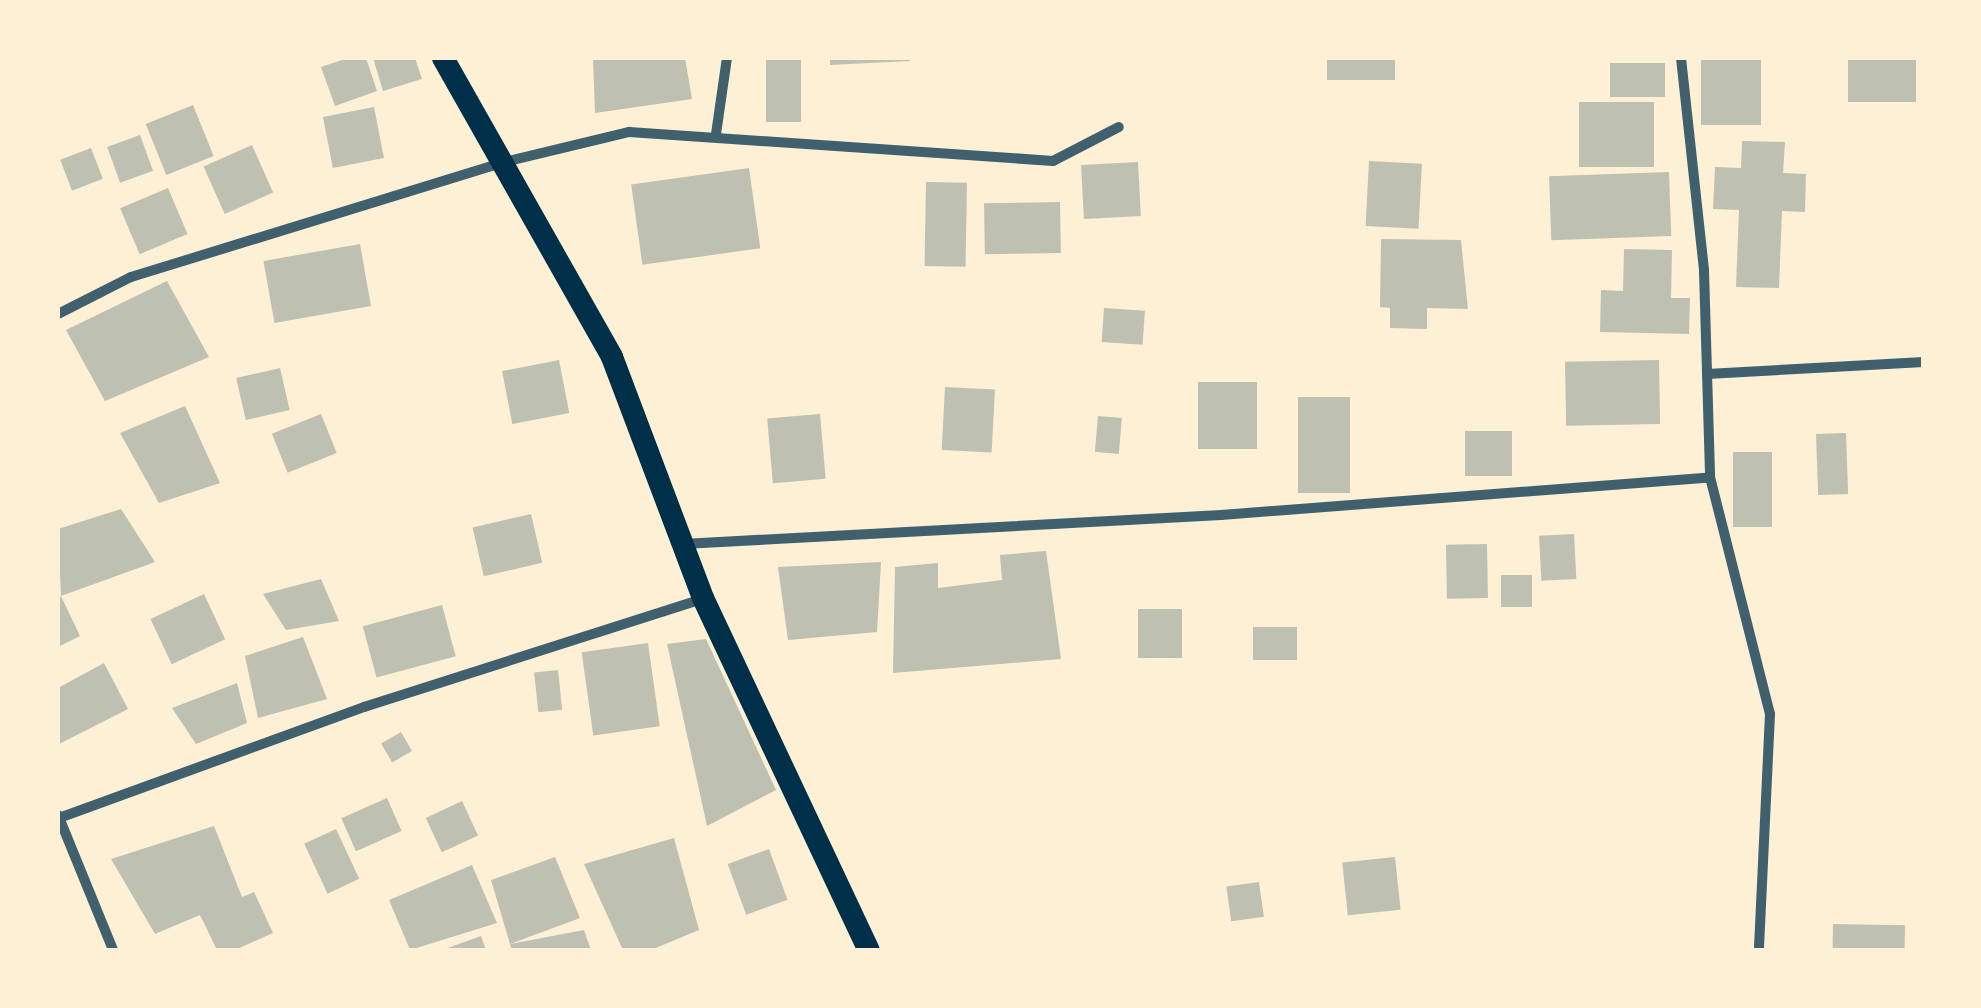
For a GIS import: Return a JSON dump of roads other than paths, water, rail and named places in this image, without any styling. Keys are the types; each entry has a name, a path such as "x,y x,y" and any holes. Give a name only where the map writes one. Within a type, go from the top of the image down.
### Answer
{"main road":[{"path":"443,58 612,356 703,598 869,950"}],"street":[{"path":"716,134 727,58"},
{"path":"1682,58 1704,271 1710,478 1770,714 1759,950"},
{"path":"58,314 130,277 504,162 629,132 716,134 1054,161 1119,127"},
{"path":"1707,374 1924,362"},
{"path":"682,544 1221,515 1710,478"},
{"path":"113,950 58,816 364,707 703,598"}]}
